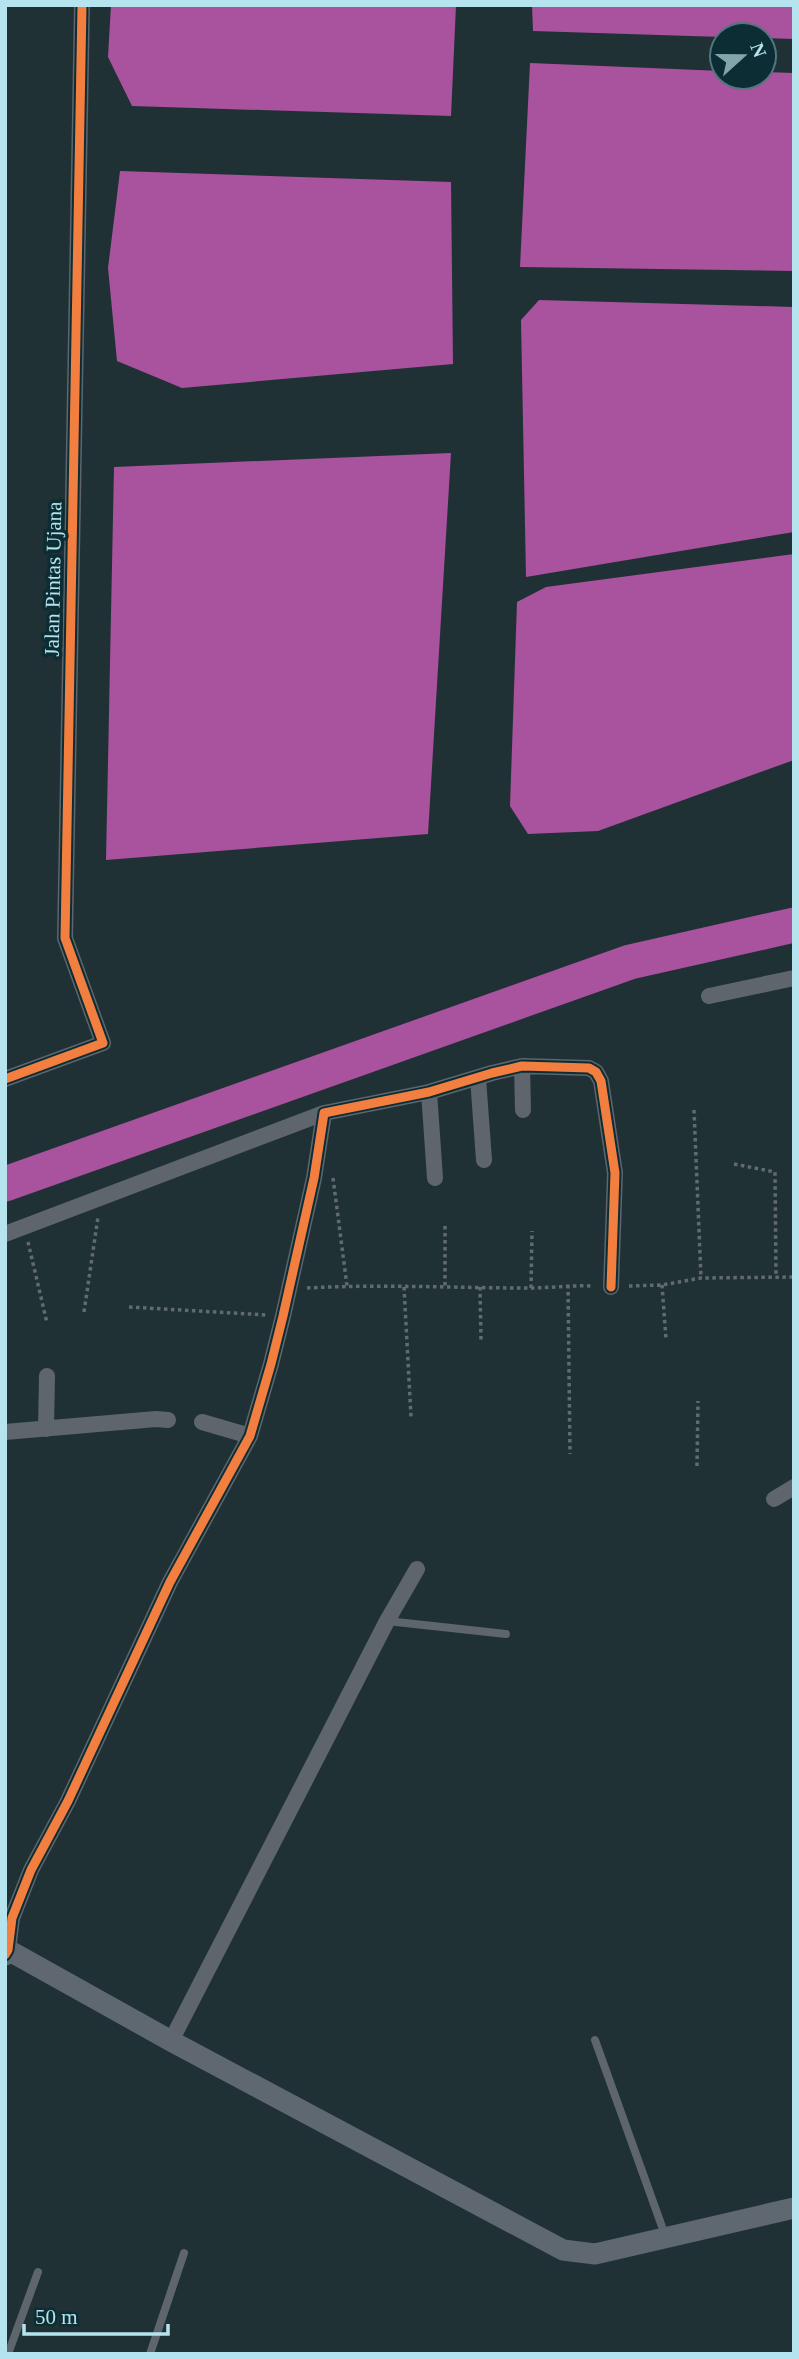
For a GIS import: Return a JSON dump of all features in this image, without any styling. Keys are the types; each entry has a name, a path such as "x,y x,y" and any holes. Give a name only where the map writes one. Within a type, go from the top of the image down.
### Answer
{"street":[{"name":"Jalan Pintas Ujana","path":"5,1079 103,1043 65,938 82,5"},
{"path":"709,996 794,978"},
{"path":"522,1066 523,1110"},
{"path":"5,1234 324,1113 429,1092 522,1066 589,1068 596,1072 601,1081 615,1173 611,1287"},
{"path":"478,1078 484,1160"},
{"path":"429,1092 435,1178"},
{"path":"324,1113 314,1178 283,1316 250,1436 170,1582 68,1801 31,1870 12,1919 7,1952 563,2250 595,2254 794,2208"},
{"path":"46,1429 47,1376"},
{"path":"5,1432 168,1420"},
{"path":"202,1422 250,1436"},
{"path":"774,1499 794,1487"},
{"path":"171,2041 387,1621 417,1569"}],"lane":[{"path":"387,1621 506,1634"},
{"path":"595,2040 666,2237"},
{"path":"150,2354 184,2253"},
{"path":"8,2354 38,2272"}],"path":[{"path":"694,1110 701,1278"},
{"path":"734,1164 775,1172 776,1276"},
{"path":"331,1166 347,1286"},
{"path":"84,1312 102,1197"},
{"path":"445,1226 445,1287"},
{"path":"24,1227 47,1324"},
{"path":"531,1288 532,1231"},
{"path":"288,1289 347,1286 611,1287 662,1285 701,1278 794,1277"},
{"path":"568,1285 570,1454"},
{"path":"662,1285 667,1339"},
{"path":"404,1287 411,1417"},
{"path":"480,1287 481,1340"},
{"path":"129,1307 283,1316"},
{"path":"697,1466 698,1401"}],"shaded area":[{"path":"111,5 456,5 451,116 132,106 108,57"},
{"path":"532,5 794,5 794,39 778,38 778,21 708,21 708,37 533,31"},
{"path":"530,63 708,70 708,91 778,91 778,72 794,73 794,271 520,267"},
{"path":"120,171 451,182 453,364 182,388 117,361 108,268"},
{"path":"539,300 794,307 794,532 526,577 521,320"},
{"path":"451,453 428,834 106,860 114,467"},
{"path":"794,554 794,760 598,831 528,834 510,806 517,602 546,587"}],"waterway":[{"path":"5,1184 630,962 794,925"}],"cycle path":[{"path":"5,1079 103,1043 65,938 82,5"},
{"path":"5,1955 12,1918 31,1870 68,1801 170,1582 250,1436 283,1316 314,1178 324,1113 429,1092 522,1066 589,1068 596,1072 601,1081 615,1173 611,1287"}]}
